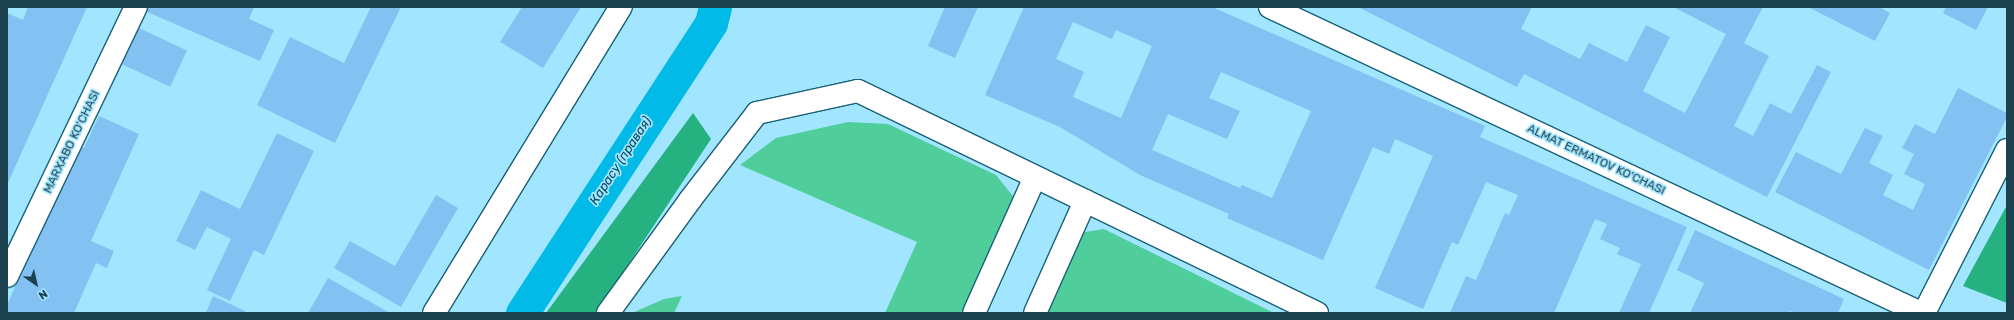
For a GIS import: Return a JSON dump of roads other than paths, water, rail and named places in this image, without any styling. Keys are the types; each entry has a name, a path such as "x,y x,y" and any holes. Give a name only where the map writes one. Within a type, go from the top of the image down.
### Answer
{"street":[{"name":"MARXABO KO'CHASI","path":"7,276 136,7"},
{"path":"434,313 621,7"},
{"name":"ALMAT ERMATOV KO'CHASI","path":"1270,7 1923,313"},
{"path":"608,313 690,200 757,114 858,91 1317,313"},
{"path":"1923,313 2007,150"},
{"path":"974,313 1035,177"},
{"path":"1035,313 1085,201"}],"waterway":[{"name":"Карасу (правая)","path":"522,313 711,23 715,7"}]}
